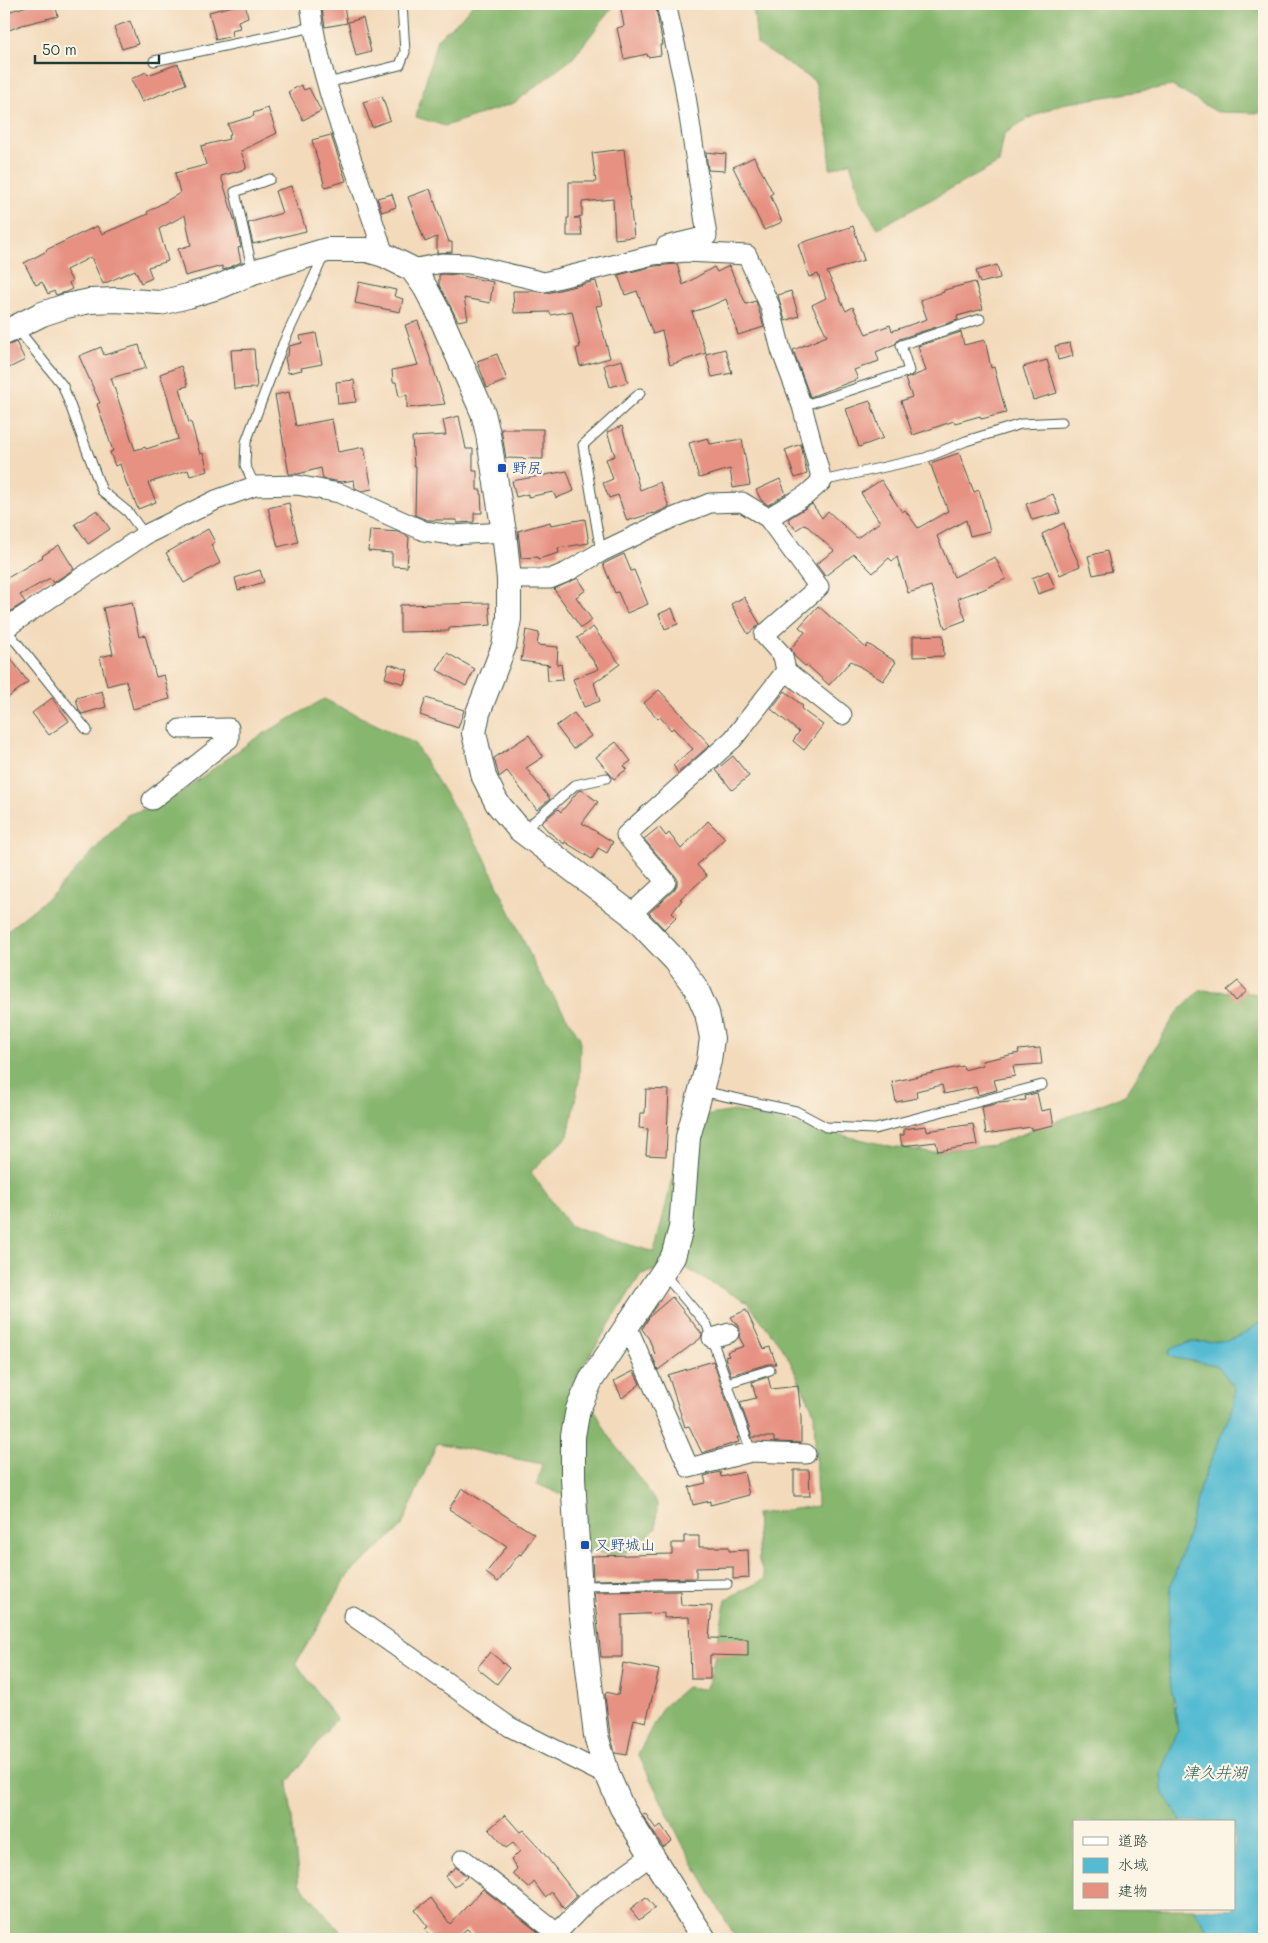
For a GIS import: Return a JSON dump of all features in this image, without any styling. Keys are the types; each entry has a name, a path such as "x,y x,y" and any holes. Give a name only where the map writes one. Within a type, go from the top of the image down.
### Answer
{"street":[{"path":"310,4 313,27 327,83 384,255"},
{"path":"652,254 670,244 707,236 684,83 666,4"},
{"path":"10,330 42,314 66,306 90,301 116,300 160,303 221,286 253,272 326,250 367,250 384,255 412,269 425,287 439,313 483,413 504,532 509,579 509,619 504,646 478,713 474,733 484,778 497,803 522,832 631,914 676,961 696,988 707,1012 712,1038 709,1061 688,1137 681,1228 673,1258 591,1380 578,1409 573,1436 573,1478 580,1586 596,1736 608,1776 622,1808 704,1939"},
{"path":"412,269 442,263 469,264 544,282 652,254 686,252 747,255 770,306 780,350 802,406 822,481 806,495 768,518"},
{"path":"4,629 145,536 216,500 255,486 297,485 339,493 424,531 452,535 504,532"},
{"path":"509,579 550,579 567,572 601,552 710,502 742,502 768,518 819,587 764,635 782,656 786,672 842,715"},
{"path":"631,914 666,882 626,835 733,739 786,672"},
{"path":"152,800 229,739 229,728 180,729"},
{"path":"627,1326 689,1468 751,1452 806,1454"},
{"path":"353,1616 510,1727 608,1776"},
{"path":"464,1859 557,1933 589,1900 652,1855"}],"lane":[{"path":"327,83 400,65 405,52 402,4"},
{"path":"154,61 313,27"},
{"path":"253,272 235,192 270,179"},
{"path":"255,486 244,465 246,442 283,344 326,250"},
{"path":"802,406 910,371 901,345 980,319"},
{"path":"10,330 63,386 102,491 128,512 145,536"},
{"path":"601,552 583,445 640,393"},
{"path":"822,481 925,458 966,441 1021,424 1062,422"},
{"path":"4,629 87,730"},
{"path":"522,832 575,784 606,778"},
{"path":"701,1091 796,1111 826,1127 875,1129 1042,1085"},
{"path":"663,1272 707,1325 720,1336 727,1383 751,1452"},
{"path":"727,1383 770,1370"},
{"path":"580,1586 727,1584"}],"green space":[{"path":"473,4 615,4 573,58 514,103 445,126 416,117 437,39 461,18"},
{"path":"753,4 1264,4 1264,113 1217,112 1172,86 1061,104 1027,119 1004,134 999,163 878,228 863,205 850,162 830,170 829,138 815,81 757,44"},
{"path":"324,699 414,743 483,854 538,972 580,1038 579,1080 568,1136 531,1172 570,1227 654,1252 683,1138 709,1115 735,1111 890,1146 930,1152 994,1145 1125,1095 1176,1014 1200,990 1264,994 1264,1319 1243,1335 1226,1341 1189,1342 1169,1351 1174,1358 1217,1365 1235,1388 1234,1404 1200,1487 1189,1532 1167,1657 1178,1732 1161,1771 1162,1790 1181,1820 1073,1820 1073,1910 1195,1910 1213,1939 736,1939 682,1843 638,1754 662,1708 686,1687 705,1689 710,1679 726,1599 765,1579 759,1561 756,1514 817,1506 814,1412 786,1353 748,1303 680,1265 641,1274 577,1376 607,1433 657,1503 656,1528 635,1550 614,1555 586,1551 587,1505 537,1484 542,1464 437,1443 401,1528 348,1575 296,1663 336,1719 288,1782 299,1883 347,1939 4,1939 4,933 53,894 127,815 170,800 253,740"}],"water":[{"name":"津久井湖","path":"1264,1319 1264,1939 1213,1939 1195,1910 1236,1910 1236,1820 1181,1820 1162,1790 1161,1771 1178,1732 1176,1704 1172,1694 1167,1657 1171,1585 1189,1532 1200,1487 1234,1404 1235,1388 1217,1365 1174,1358 1169,1355 1169,1351 1184,1344 1232,1339 1247,1332"}],"building":[{"path":"34,4 55,4 58,16 22,25 4,32 4,13"},
{"path":"245,4 248,17 238,21 240,28 231,30 232,36 216,40 209,12"},
{"path":"620,4 655,4 663,45 660,45 661,55 648,57 647,54 624,59 617,28 624,26"},
{"path":"344,6 347,23 325,27 322,9"},
{"path":"363,18 371,52 356,56 348,22"},
{"path":"130,21 138,44 122,49 114,27"},
{"path":"178,64 186,84 142,102 131,79 146,72 148,75"},
{"path":"301,85 304,90 309,88 321,111 303,120 288,92"},
{"path":"382,96 390,120 372,127 363,102"},
{"path":"268,108 277,133 241,151 246,169 221,176 241,247 238,248 241,262 223,270 222,266 185,276 178,249 191,245 185,215 159,229 168,261 148,267 152,278 141,283 135,270 103,284 91,257 66,270 72,281 69,283 72,289 56,295 54,291 48,294 42,282 36,285 24,263 46,250 97,226 102,234 148,214 147,212 180,193 175,173 206,165 201,146 229,139 228,136 231,135 228,124 254,116 253,113"},
{"path":"331,135 346,181 325,187 312,140"},
{"path":"624,149 634,237 615,239 613,199 582,202 582,216 574,218 580,218 582,236 567,236 569,182 596,182 592,153"},
{"path":"706,152 726,154 725,171 708,170"},
{"path":"754,157 773,193 770,195 782,222 764,230 733,167"},
{"path":"291,186 306,231 253,244 248,223 282,213 275,191"},
{"path":"430,189 449,242 452,242 452,252 437,253 437,237 425,242 408,197"},
{"path":"392,194 396,207 382,212 377,198"},
{"path":"853,226 864,260 827,272 846,311 853,307 866,334 890,325 892,331 927,319 920,300 944,292 944,290 975,282 983,309 957,316 958,320 899,339 895,344 876,352 879,361 854,370 858,379 810,397 793,350 827,336 812,305 826,298 818,274 809,277 798,244"},
{"path":"677,264 683,285 714,267 717,272 729,266 746,304 756,301 764,327 738,335 726,299 692,312 706,353 670,365 662,331 653,334 637,291 625,295 618,275 655,266"},
{"path":"997,265 1000,278 980,283 976,271"},
{"path":"443,274 493,282 490,303 464,298 468,319 458,321 439,285 439,275"},
{"path":"596,281 602,305 596,306 610,358 580,366 576,349 580,347 572,311 551,315 550,312 514,313 513,291 547,293"},
{"path":"359,282 396,290 394,296 403,299 400,312 355,303"},
{"path":"791,291 799,316 785,321 778,295"},
{"path":"418,321 445,404 407,408 407,395 399,397 396,382 393,382 392,370 418,365 405,325"},
{"path":"961,332 964,345 985,340 991,368 994,367 1006,413 981,419 980,416 955,423 954,421 913,435 901,401 912,397 905,379 926,371 918,346"},
{"path":"316,333 322,364 301,368 302,370 288,373 285,358 288,354 289,346 302,343 300,336"},
{"path":"16,342 25,360 7,369 4,362 4,347"},
{"path":"1070,343 1073,356 1058,360 1055,346"},
{"path":"139,345 146,368 111,378 135,450 145,447 146,449 178,439 160,374 181,366 188,386 180,388 189,423 191,422 200,454 203,453 208,471 190,476 188,470 148,483 156,502 138,509 120,464 115,466 110,452 113,451 97,404 100,403 79,356 101,347 104,355"},
{"path":"254,349 257,388 234,389 231,350"},
{"path":"725,349 732,373 712,377 706,354"},
{"path":"497,354 507,380 487,388 477,361"},
{"path":"622,360 628,382 610,387 604,365"},
{"path":"1047,360 1057,393 1033,400 1023,367"},
{"path":"354,380 356,402 338,404 336,382"},
{"path":"289,392 296,426 332,419 338,452 364,447 372,489 362,491 355,488 354,480 342,482 323,479 321,468 298,474 289,474 275,395"},
{"path":"870,401 883,438 859,447 846,409"},
{"path":"459,416 466,449 473,449 473,471 477,471 477,490 481,490 482,513 474,513 474,522 457,523 457,520 427,520 415,515 416,466 414,466 412,437 446,435 443,420"},
{"path":"622,426 640,490 660,482 669,507 654,514 627,521 618,495 609,498 603,483 613,479 606,459 615,456 607,432"},
{"path":"501,429 543,429 543,459 506,458"},
{"path":"708,438 710,444 742,439 750,485 733,488 730,469 699,478 689,443"},
{"path":"801,444 807,474 795,478 785,450"},
{"path":"959,453 974,492 979,490 990,531 970,536 966,520 937,536 954,577 995,557 1006,579 958,598 966,620 945,628 931,586 908,593 897,557 892,561 889,558 873,573 854,554 825,576 816,564 834,551 805,524 796,530 788,519 812,504 822,518 828,511 857,538 880,522 861,493 881,480 902,512 905,510 918,528 948,511 930,463"},
{"path":"567,471 574,491 556,498 553,492 528,497 528,494 516,497 512,481"},
{"path":"780,479 786,494 768,505 761,500 756,490"},
{"path":"1053,494 1060,513 1032,520 1026,504"},
{"path":"289,503 298,542 278,547 268,508"},
{"path":"97,510 110,529 88,544 75,524"},
{"path":"585,519 589,543 558,548 559,553 538,559 537,557 521,558 518,531 550,522 551,525"},
{"path":"1064,523 1067,537 1080,566 1060,575 1042,534"},
{"path":"208,529 215,542 211,545 220,563 184,583 166,553"},
{"path":"370,530 399,532 409,537 407,567 392,566 392,553 368,551"},
{"path":"59,545 74,569 53,583 50,578 20,595 25,602 8,613 4,607 4,580 43,557"},
{"path":"1107,551 1112,571 1093,575 1088,556"},
{"path":"624,554 631,571 634,570 648,604 627,613 618,592 615,593 603,564"},
{"path":"260,570 264,582 238,590 235,578"},
{"path":"1048,571 1055,588 1038,594 1032,578"},
{"path":"578,578 586,590 576,597 592,620 581,628 554,589"},
{"path":"744,597 760,624 748,634 731,604"},
{"path":"132,602 139,637 145,635 156,677 164,675 170,699 133,709 126,681 107,686 100,657 113,654 103,608"},
{"path":"489,603 491,625 449,628 449,631 400,632 400,605"},
{"path":"818,606 866,648 868,644 896,662 883,681 851,661 829,685 795,657 791,648 805,632 799,627"},
{"path":"672,608 678,624 665,629 659,614"},
{"path":"593,627 620,664 594,683 600,701 584,707 573,679 599,669 577,638"},
{"path":"526,630 539,633 537,645 558,647 557,665 561,664 563,680 548,681 547,666 550,665 521,661"},
{"path":"943,635 944,656 913,657 913,636"},
{"path":"4,649 28,682 4,701"},
{"path":"447,653 475,669 466,686 437,670"},
{"path":"389,664 408,670 404,684 385,678"},
{"path":"659,690 710,745 678,773 673,765 693,749 673,728 671,730 660,717 658,719 644,703"},
{"path":"102,691 106,707 82,714 76,698"},
{"path":"785,691 803,706 801,709 823,725 804,750 793,741 799,732 771,709"},
{"path":"52,698 69,721 49,735 32,713"},
{"path":"426,698 464,710 458,728 420,715"},
{"path":"574,713 591,736 573,749 556,726"},
{"path":"529,735 543,757 526,768 550,799 537,810 507,771 499,777 494,758"},
{"path":"616,742 631,761 624,766 627,769 614,779 596,757"},
{"path":"733,756 749,776 732,790 716,770"},
{"path":"582,790 598,802 582,823 613,842 607,853 598,848 592,859 565,842 564,844 541,823 558,809 561,812 578,791"},
{"path":"708,821 725,838 697,865 707,876 680,899 682,900 672,913 676,917 664,929 649,913 674,890 677,885 677,878 644,839 659,827 666,836 669,833 681,849"},
{"path":"1238,981 1247,991 1236,1001 1227,990"},
{"path":"1040,1048 1042,1064 1013,1066 1015,1076 994,1080 997,1090 978,1095 976,1087 944,1094 942,1085 916,1091 917,1098 896,1102 892,1082 963,1066 964,1070 983,1065 982,1061 1019,1053 1018,1050"},
{"path":"646,1089 669,1090 666,1156 646,1155 648,1129 639,1128 640,1113 645,1113"},
{"path":"1037,1093 1041,1111 1051,1109 1054,1125 1031,1130 1031,1127 986,1134 982,1107 1026,1100 1025,1096"},
{"path":"973,1124 977,1145 938,1151 936,1142 902,1146 900,1135 904,1135 904,1129 926,1126 927,1131"},
{"path":"672,1297 702,1334 701,1338 658,1370 652,1355 655,1354 649,1339 642,1329 650,1316"},
{"path":"746,1310 764,1349 770,1347 776,1364 768,1364 731,1375 725,1357 729,1356 727,1352 744,1346 739,1337 740,1329 731,1317"},
{"path":"713,1361 739,1437 737,1437 739,1442 702,1453 689,1426 685,1427 668,1375"},
{"path":"634,1371 640,1384 622,1398 614,1381"},
{"path":"768,1377 771,1389 798,1386 801,1443 774,1442 774,1437 752,1437 740,1402 756,1398 752,1382"},
{"path":"794,1470 809,1470 810,1496 794,1496"},
{"path":"720,1472 721,1477 744,1472 749,1495 710,1505 710,1501 693,1505 689,1487 706,1483 704,1476"},
{"path":"462,1488 534,1534 521,1555 519,1554 498,1582 486,1573 507,1546 449,1509"},
{"path":"684,1536 699,1536 699,1547 729,1547 729,1551 748,1550 749,1578 733,1579 733,1567 696,1568 696,1578 593,1580 592,1556 672,1554 672,1543 684,1543"},
{"path":"680,1591 681,1605 712,1606 709,1638 748,1639 748,1656 710,1655 710,1679 691,1679 689,1617 664,1618 664,1613 622,1615 622,1657 601,1657 594,1592"},
{"path":"490,1652 509,1668 497,1684 477,1668"},
{"path":"623,1663 659,1670 646,1722 634,1719 627,1755 615,1753 605,1697 606,1692 618,1695"},
{"path":"645,1813 656,1829 661,1825 672,1841 663,1847 642,1815"},
{"path":"505,1815 520,1832 523,1830 538,1846 577,1896 564,1909 552,1892 545,1897 534,1882 529,1888 513,1874 517,1868 511,1860 520,1851 513,1843 506,1848 489,1829"},
{"path":"456,1867 467,1877 454,1887 445,1876"},
{"path":"483,1889 547,1939 488,1939 481,1934 477,1938 467,1929 454,1939 433,1939 425,1929 428,1927 415,1910 431,1898 450,1924"},
{"path":"646,1897 655,1908 639,1920 630,1909"}],"place":[{"name":"野尻","path":"502,468"},
{"name":"又野城山","path":"585,1545"}]}
